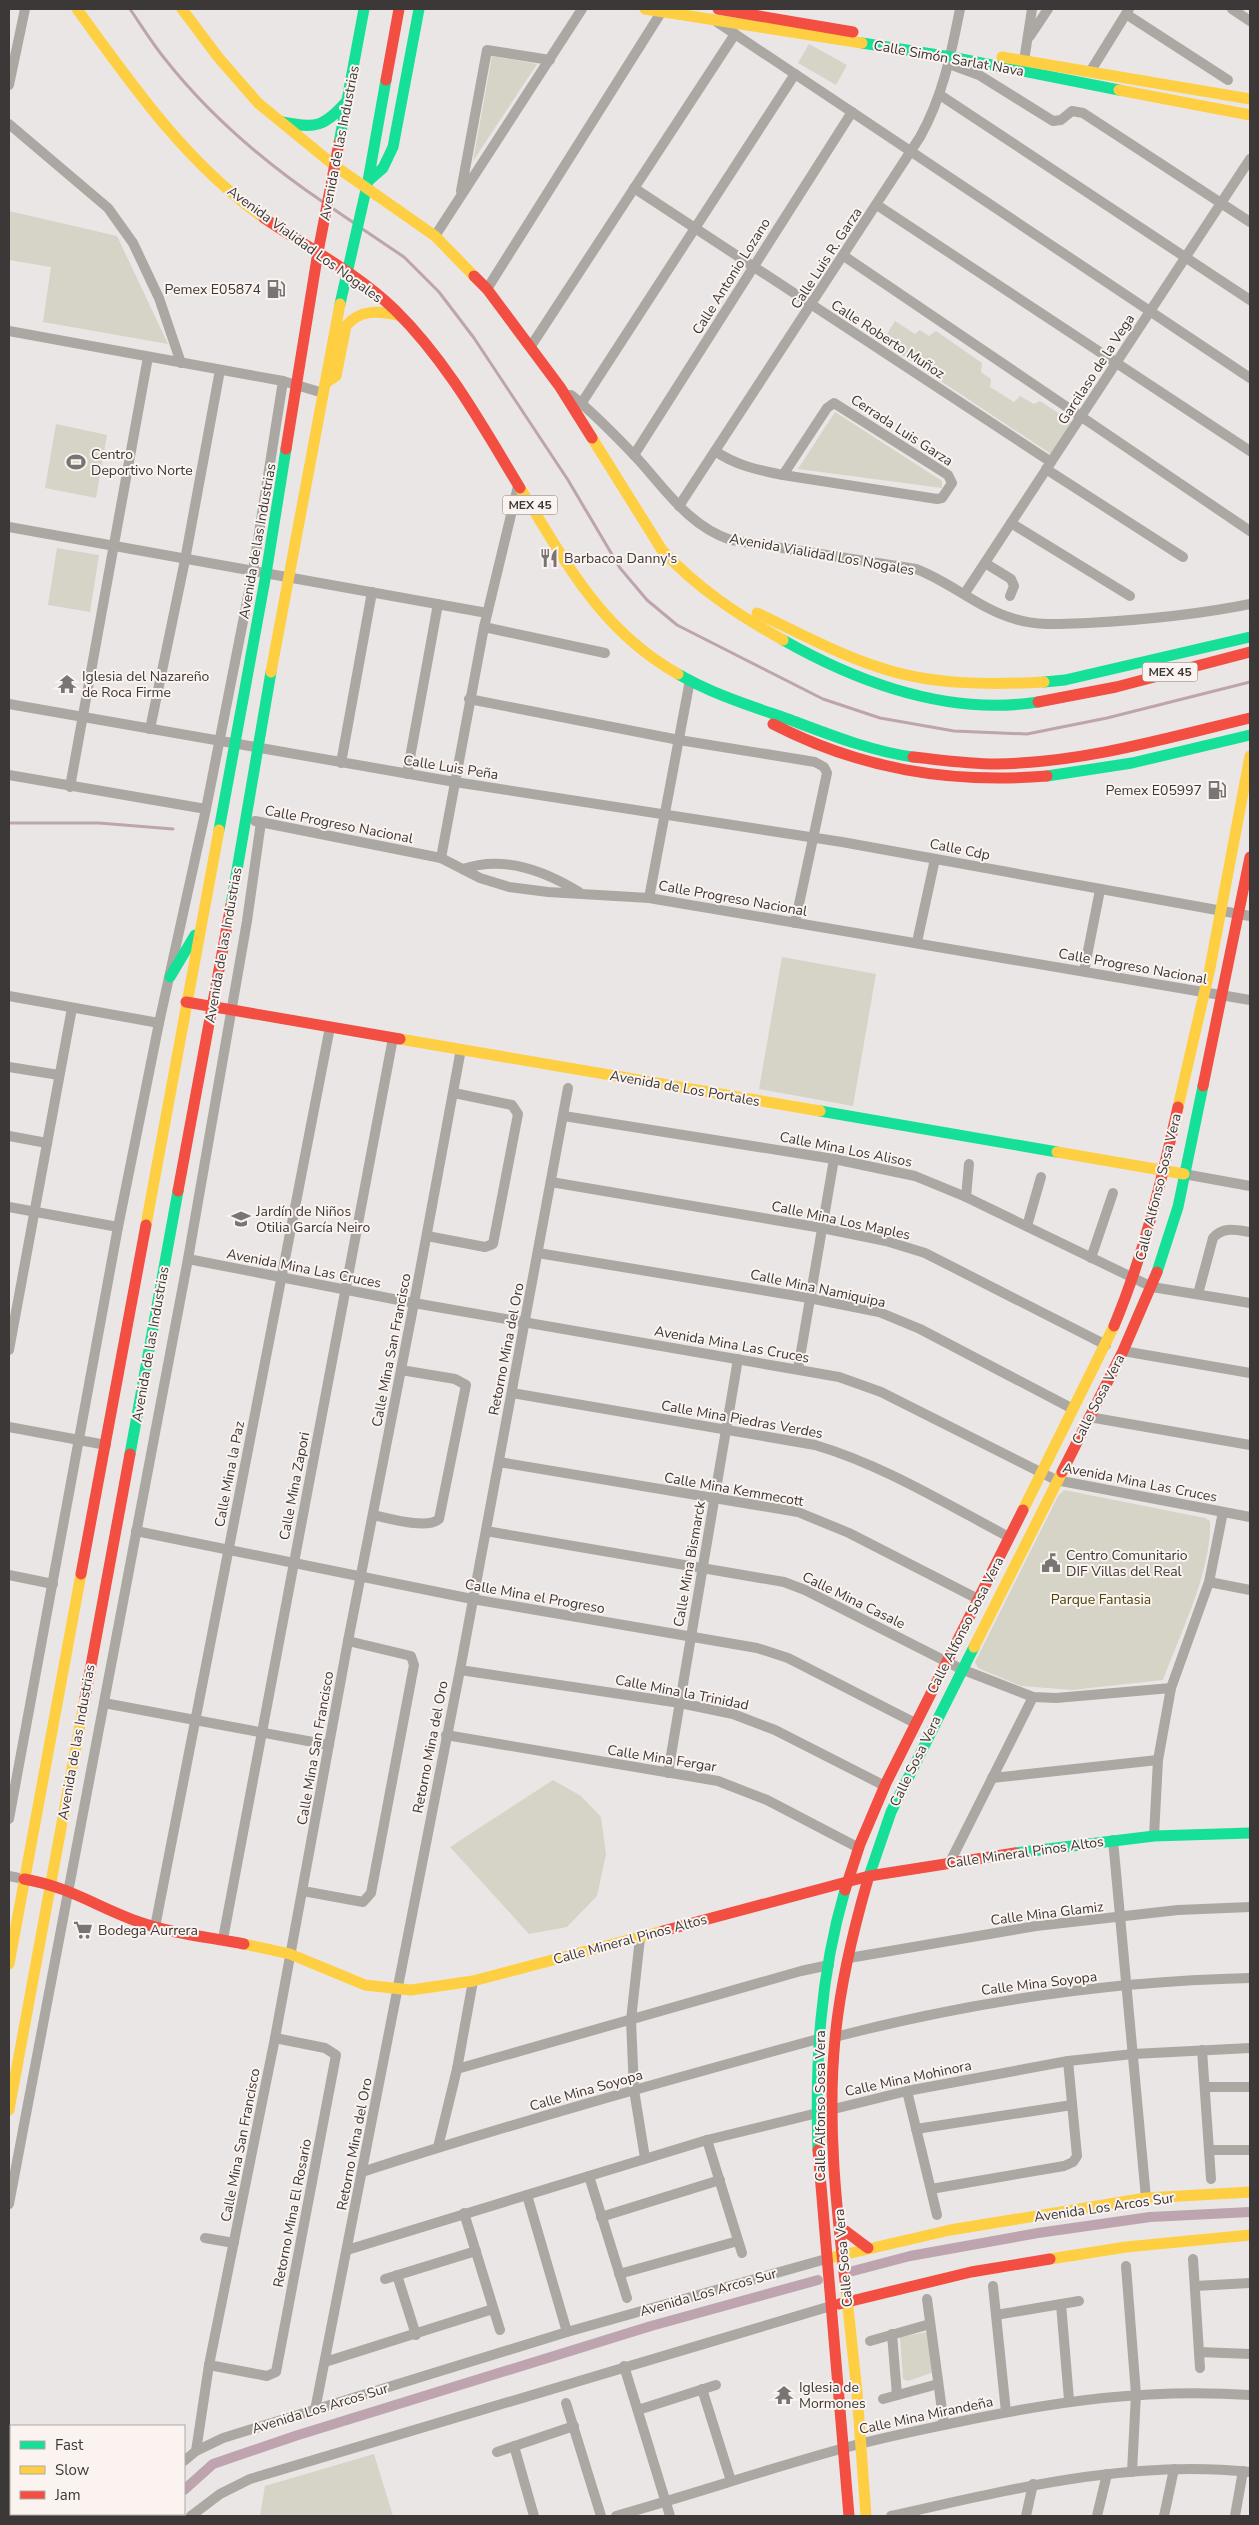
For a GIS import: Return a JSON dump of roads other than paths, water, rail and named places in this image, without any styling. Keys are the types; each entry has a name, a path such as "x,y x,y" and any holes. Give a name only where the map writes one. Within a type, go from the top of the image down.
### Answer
{"main road":[{"name":"Avenida Vialidad Los Nogales","path":"76,9 171,135 203,167 249,206 346,271 400,315 464,395 518,486 588,594 611,624 636,647 690,680 752,706 873,748 912,757 965,764 1011,764 1063,760 1250,718"},
{"name":"Avenida Vialidad Los Nogales","path":"182,9 218,57 258,103 335,166 368,184 436,236 487,289 560,387 662,550 681,573 736,614 812,656 868,682 933,698 986,704 1032,703 1091,693 1250,652"},
{"name":"Avenida de las Industrias","path":"9,1964 266,574 324,217 364,9"},
{"name":"Avenida de las Industrias","path":"9,2110 212,1007 257,748 346,271 368,184 399,9"},
{"path":"368,184 383,168 393,146 419,9"},
{"name":"Calle Simón Sarlat Nava","path":"645,9 715,14 951,57 1250,115"},
{"name":"Calle Simón Sarlat Nava","path":"951,57 1024,61 1250,99"},
{"path":"279,121 312,128 332,119 347,101"},
{"path":"324,388 335,378 346,326 350,321 358,314 367,312 378,311 400,315"},
{"path":"701,589 724,597 857,660 900,673 957,682 1022,684 1065,680 1250,638"},
{"path":"752,706 766,719 783,729 834,751 873,764 934,774 990,778 1061,775 1250,735"},
{"name":"Calle Alfonso Sosa Vera","path":"849,2516 845,2448 826,2259 817,2112 818,2039 828,1965 848,1880 884,1786 1106,1345 1134,1279 1147,1240 1245,812 1250,756"},
{"path":"1222,996 1245,916 1250,857"},
{"path":"170,977 200,925"},
{"name":"Calle Sosa Vera","path":"866,2516 861,2443 842,2254 833,2108 835,2037 849,1958 869,1876 891,1812 1056,1480 1123,1351 1152,1287 1178,1207 1222,996"},
{"name":"Avenida de Los Portales","path":"186,1002 1184,1174"},
{"name":"Calle Mineral Pinos Altos","path":"24,1879 70,1890 134,1920 155,1927 223,1939 290,1954 350,1980 374,1988 397,1991 442,1988 473,1981 640,1938 848,1880 869,1876 950,1862 1113,1840 1154,1836 1250,1833"},
{"name":"Avenida Los Arcos Sur","path":"826,2259 950,2230 1146,2198 1250,2192"},
{"path":"840,2227 868,2248"},
{"path":"831,2306 971,2272 1126,2247 1250,2235"}],"street":[{"path":"9,84 25,9"},
{"path":"436,236 582,9"},
{"name":"Calle Luis R. Garza","path":"679,506 844,256 932,116 951,57 960,9"},
{"path":"1024,61 1032,9"},
{"path":"1027,41 1048,9"},
{"path":"1232,9 1250,21"},
{"path":"487,289 662,11"},
{"path":"1090,72 1128,11 1228,80"},
{"path":"715,14 735,34 1250,378"},
{"path":"531,346 735,34"},
{"path":"461,196 487,50 550,60"},
{"path":"951,57 1053,121 1060,120 1072,112 1083,113 1250,222"},
{"path":"582,404 795,74"},
{"path":"940,95 1250,300"},
{"name":"Calle Antonio Lozano","path":"634,455 852,112"},
{"path":"9,124 108,208 133,243 159,298 181,363"},
{"name":"Garcilaso de la Vega","path":"965,593 1250,159"},
{"name":"Calle Roberto Muñoz","path":"634,188 812,305 1183,557"},
{"path":"877,205 1250,451"},
{"path":"844,256 1250,531"},
{"path":"9,331 283,381 296,386 324,388"},
{"path":"70,787 112,545 148,357"},
{"path":"150,729 186,560 220,370"},
{"name":"Avenida de las Industrias","path":"9,1820 11,1798 81,1440 118,1227 159,1024 220,742 253,571 283,381"},
{"name":"Avenida Vialidad Los Nogales","path":"560,387 582,404 634,455 679,506 697,523 713,534 731,540 916,569 933,575 986,607 1015,620 1063,624 1160,619 1250,604"},
{"name":"Cerrada Luis Garza","path":"715,451 743,467 783,475 939,499 952,483 948,475 834,403 827,408 783,475"},
{"path":"441,858 484,627 518,486"},
{"path":"1011,522 1130,596"},
{"path":"9,527 266,574"},
{"path":"985,563 1012,579 1014,586 1010,596"},
{"name":"Avenida de las Industrias","path":"266,574 289,577"},
{"path":"289,577 487,613"},
{"path":"341,762 372,592"},
{"path":"407,774 438,604"},
{"path":"484,627 605,653"},
{"path":"649,898 690,680"},
{"path":"470,699 679,740 814,762 824,767 827,773 795,922"},
{"path":"9,704 234,744"},
{"name":"Calle Luis Peña","path":"234,744 664,815"},
{"path":"9,776 206,809"},
{"name":"Calle Cdp","path":"664,815 935,858 1245,916"},
{"name":"Calle Progreso Nacional","path":"244,819 441,858 487,880 509,887 649,898 1250,1000"},
{"name":"Avenida de las Industrias","path":"9,2204 188,1259 232,1010 261,822"},
{"path":"916,942 935,858"},
{"path":"463,869 475,864 501,864 532,870 560,880 580,893"},
{"path":"1084,971 1100,890"},
{"path":"9,996 159,1024"},
{"path":"9,1350 72,1008"},
{"name":"Calle Mina la Paz","path":"155,1927 197,1722 280,1276 330,1027"},
{"name":"Calle Mina Zapori","path":"223,1939 393,1038"},
{"name":"Calle Mina San Francisco","path":"196,2451 210,2366 275,2038 360,1576 414,1303 461,1049"},
{"path":"9,1067 59,1075"},
{"name":"Retorno Mina del Oro","path":"315,2410 460,1670 568,1088"},
{"path":"426,1236 486,1247 493,1244 513,1142 518,1114 515,1107 454,1093"},
{"name":"Calle Mina Los Alisos","path":"564,1116 834,1159 915,1176 966,1197 1152,1287 1250,1303"},
{"path":"9,1136 47,1143"},
{"path":"798,1369 834,1159"},
{"path":"966,1197 969,1164"},
{"path":"1184,1174 1250,1186"},
{"path":"1027,1226 1041,1176"},
{"name":"Calle Mina Los Maples","path":"551,1182 822,1228 886,1241 925,1253 1106,1345"},
{"path":"1091,1258 1113,1193"},
{"path":"9,1207 118,1227"},
{"path":"1198,1294 1213,1238 1216,1234 1232,1229 1250,1232"},
{"name":"Calle Mina Namiquipa","path":"538,1253 810,1298 879,1312 920,1329 1073,1409"},
{"name":"Avenida Mina Las Cruces","path":"188,1259 414,1303 838,1377 881,1392 1056,1480 1250,1517"},
{"path":"1123,1351 1250,1373"},
{"name":"Calle Mina Bismarck","path":"668,1773 738,1359"},
{"path":"373,1516 423,1524 435,1523 439,1520 466,1385 455,1379 401,1370"},
{"name":"Calle Mina Piedras Verdes","path":"512,1393 726,1428 838,1451 882,1470 1009,1537"},
{"path":"1089,1417 1250,1445"},
{"path":"9,1427 106,1445"},
{"name":"Calle Mina Kemmecott","path":"499,1462 714,1500 769,1506 824,1521 978,1599"},
{"path":"1154,1836 1158,1760 1171,1688 1209,1582 1223,1512"},
{"name":"Calle Mina Casale","path":"486,1531 758,1576 805,1590 961,1669 1033,1698 1056,1698 1171,1688"},
{"name":"Calle Mina el Progreso","path":"136,1532 472,1599 774,1652 915,1723"},
{"path":"9,1575 53,1584"},
{"path":"1209,1582 1250,1590"},
{"path":"303,1891 363,1902 371,1892 414,1665 411,1656 348,1641"},
{"name":"Calle Mina la Trinidad","path":"460,1670 680,1703 753,1720 884,1786"},
{"path":"950,1862 1033,1698"},
{"path":"104,1703 197,1722 329,1745"},
{"name":"Calle Mina Fergar","path":"446,1735 718,1781 767,1800 859,1848"},
{"path":"992,1778 1158,1760"},
{"path":"1113,1840 1146,2198"},
{"path":"9,1876 24,1879"},
{"name":"Calle Mina Glamiz","path":"849,1958 1036,1926 1178,1910 1250,1907"},
{"path":"640,1938 631,2020 634,2090 645,2158"},
{"path":"457,2069 801,1971 828,1965"},
{"name":"Calle Mina Soyopa","path":"835,2037 961,2007 1127,1986 1250,1978"},
{"path":"438,2147 457,2069 473,1981"},
{"name":"Retorno Mina El Rosario","path":"210,2366 267,2376 276,2372 336,2055 325,2048 275,2038"},
{"name":"Calle Mina Soyopa","path":"362,2172 438,2147 818,2039"},
{"name":"Calle Mina Mohinora","path":"347,2250 707,2140 907,2091 1068,2061 1133,2054 1250,2048"},
{"path":"1202,2050 1211,2179"},
{"path":"931,2189 1064,2166 1073,2162 1077,2156 1068,2061"},
{"path":"1205,2087 1250,2087"},
{"path":"907,2091 937,2215"},
{"path":"916,2129 1072,2105"},
{"path":"707,2140 742,2253"},
{"path":"1210,2150 1250,2150"},
{"path":"589,2176 626,2298"},
{"path":"601,2216 720,2180"},
{"path":"527,2195 567,2332"},
{"path":"464,2213 500,2330"},
{"path":"206,2238 234,2243"},
{"path":"619,2274 738,2241"},
{"path":"385,2279 476,2251"},
{"name":"Avenida Los Arcos Sur","path":"185,2460 196,2451 223,2438 567,2332 826,2259"},
{"path":"1193,2259 1200,2368"},
{"path":"1126,2266 1136,2394 1132,2472"},
{"path":"397,2275 416,2334"},
{"path":"1195,2286 1250,2283"},
{"path":"993,2286 1006,2412"},
{"path":"927,2299 944,2425"},
{"path":"996,2315 1079,2301"},
{"path":"1061,2304 1069,2400"},
{"path":"191,2516 220,2494 250,2479 624,2366 831,2306"},
{"path":"325,2362 493,2309"},
{"path":"870,2341 930,2324"},
{"path":"892,2334 897,2395"},
{"path":"1199,2352 1250,2354"},
{"path":"624,2366 670,2516"},
{"path":"883,2399 938,2384"},
{"path":"638,2410 716,2385"},
{"path":"702,2390 731,2482"},
{"name":"Calle Mina Mirandeña","path":"616,2516 861,2443 1006,2412 1069,2400 1136,2394 1198,2391 1250,2395"},
{"path":"566,2403 600,2516"},
{"path":"497,2452 574,2426"},
{"path":"514,2446 534,2516"},
{"path":"1164,2516 1174,2470"},
{"path":"891,2516 1034,2484 1107,2474 1174,2470 1247,2471 1234,2516"},
{"path":"1097,2516 1107,2474"},
{"path":"1026,2516 1034,2484"}],"waterway":[{"path":"130,9 165,59 200,99 259,154 323,202"},
{"path":"332,208 354,223"},
{"path":"361,228 404,257 439,292 474,338 568,480 620,568 647,600 677,625 823,699 880,718 954,731 1027,734 1107,718 1250,682"},
{"path":"9,823 99,823 173,829"},
{"path":"853,2271 910,2256 1038,2233 1150,2217 1250,2212"},
{"path":"185,2489 213,2464 295,2436 651,2326 818,2280"}],"place":[{"name":"Pemex E05874","path":"276,289"},
{"name":"Centro Deportivo Norte","path":"76,462"},
{"name":"Barbacoa Danny's","path":"549,558"},
{"name":"Iglesia del Nazareño de Roca Firme","path":"67,684"},
{"name":"Pemex E05997","path":"1217,790"},
{"name":"Jardín de Niños Otilia García Neiro","path":"241,1219"},
{"name":"Centro Comunitario DIF Villas del Real","path":"1051,1563"},
{"name":"Bodega Aurrera","path":"83,1930"},
{"name":"Iglesia de Mormones","path":"784,2395"}],"park label":[{"name":"Parque Fantasia","path":"1101,1599"}]}
